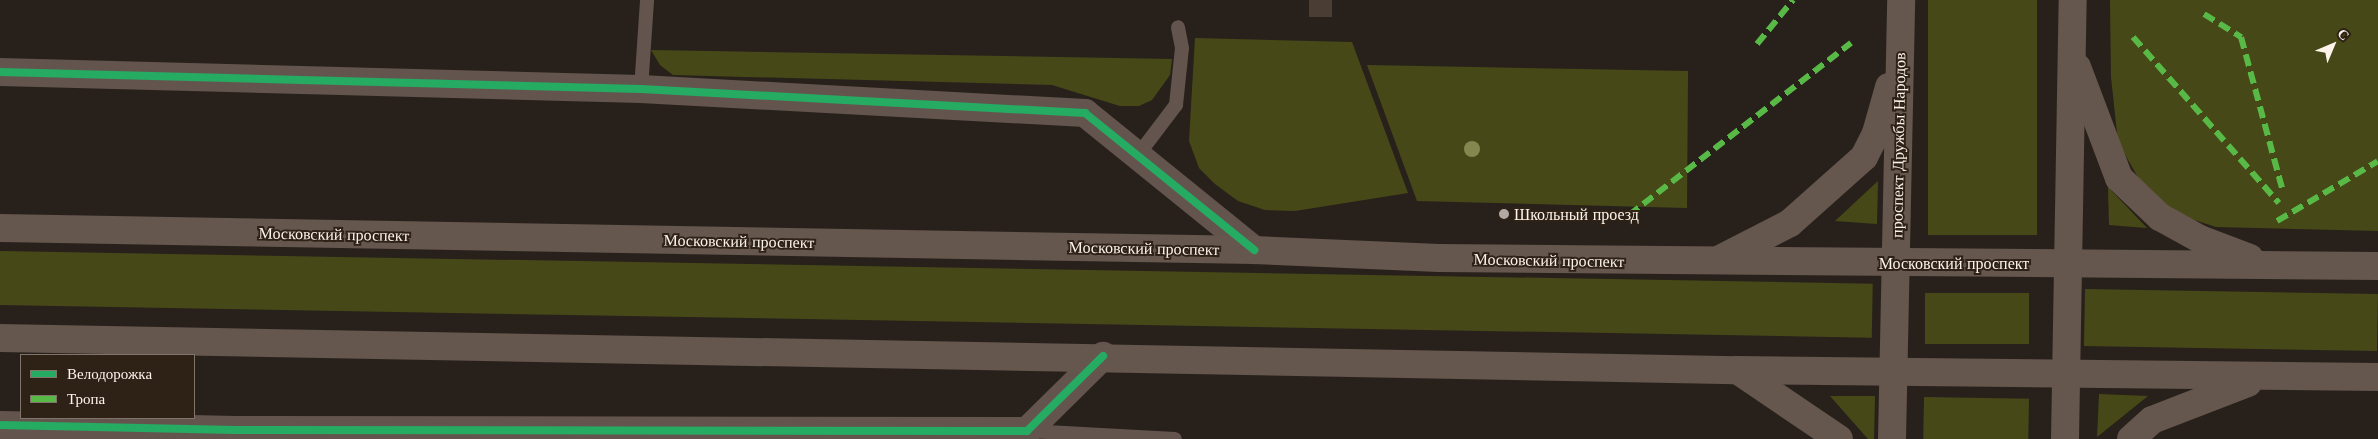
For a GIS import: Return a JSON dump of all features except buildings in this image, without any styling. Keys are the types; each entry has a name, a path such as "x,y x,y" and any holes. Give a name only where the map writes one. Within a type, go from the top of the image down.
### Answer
{"main road":[{"name":"проспект Дружбы Народов","path":"1892,439 1901,0"},
{"path":"2065,439 2073,0"},
{"path":"1715,262 1790,222 1864,157 1876,133 1900,44"},
{"path":"2072,52 2118,178 2160,217 2200,239 2265,264"},
{"name":"Московский проспект","path":"0,228 1254,250 1439,258 1715,262 2378,266"},
{"path":"0,338 1103,356 1737,370 2378,377"},
{"path":"1737,370 1839,439"},
{"path":"2131,439 2152,420 2268,376"}],"street":[{"path":"0,72 641,89 1084,113 1254,250"},
{"path":"0,425 236,435 876,435 1027,430 1103,356"}],"lane":[{"path":"641,89 647,0"},
{"path":"1138,155 1176,105 1182,48 1178,28"},
{"path":"1027,430 1175,439"}],"green space":[{"path":"1928,0 2037,0 2037,235 1928,235"},
{"path":"2110,0 2378,0 2378,231 2216,227 2173,213 2140,181 2118,142 2111,77"},
{"path":"1195,38 1352,42 1408,193 1295,211 1265,210 1238,201 1215,184 1199,168 1189,141"},
{"path":"651,50 1172,59 1170,75 1152,100 1139,106 1120,106 1052,85 673,75 660,65"},
{"path":"1367,65 1688,71 1687,208 1417,201"},
{"path":"1878,181 1877,224 1835,221"},
{"path":"2108,187 2147,228 2109,225"},
{"path":"0,251 1873,284 1872,338 0,305"},
{"path":"2085,289 2378,294 2377,351 2084,346"},
{"path":"1925,293 2029,293 2029,344 1925,344"},
{"path":"2099,394 2148,396 2097,437"},
{"path":"1830,396 1875,396 1874,439 1868,439"},
{"path":"1924,397 2029,399 2028,439 1923,439"}],"marked path":[{"path":"1757,44 1793,0"},
{"path":"2204,14 2241,37 2283,192"},
{"path":"2133,37 2279,203"},
{"path":"1629,215 1851,43"},
{"path":"2277,221 2378,161"}],"cycle path":[{"path":"0,72 641,89 1085,113 1254,250"},
{"path":"0,425 236,430 1027,431 1103,356"}],"place":[{"name":"Школьный проезд","path":"1504,214"}]}
